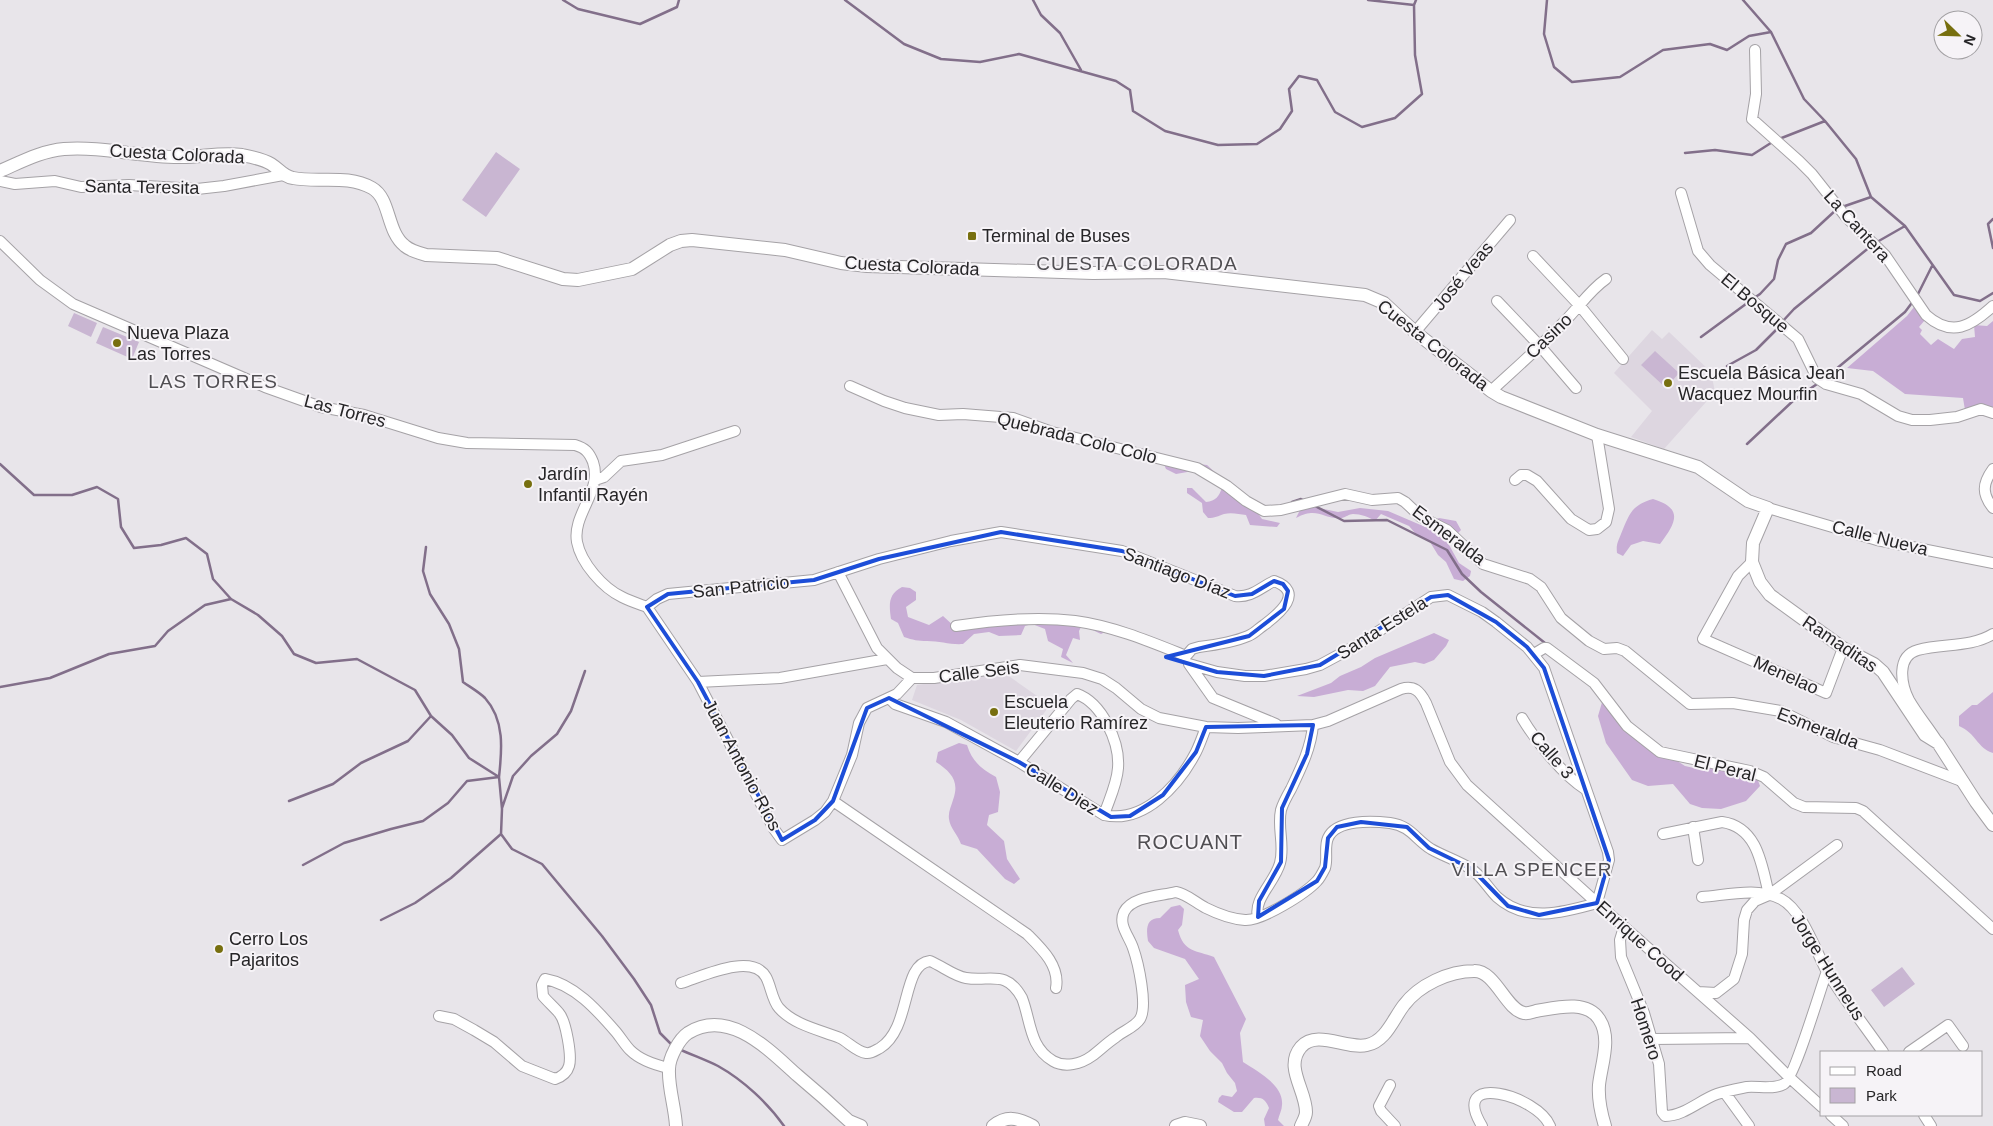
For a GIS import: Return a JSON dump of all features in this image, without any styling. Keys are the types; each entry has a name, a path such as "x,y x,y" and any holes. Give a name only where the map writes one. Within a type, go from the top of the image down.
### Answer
{"street":[{"name":"La Cantera","path":"1755,50 1756,94 1752,119 1812,174 1846,218 1885,255 1926,315 1940,324 1951,328 1970,325 1993,306"},
{"name":"Cuesta Colorada","path":"0,171 36,155 64,149 95,149 183,157 209,154 241,155 270,163 283,175 292,178 358,182 374,190 385,203 388,216 396,234 406,247 415,252 426,255 498,258 563,279 578,280 632,269 670,245 692,240 785,250 841,263 867,266 1043,272 1164,272 1343,292 1379,300 1415,332 1491,391 1547,416 1597,435 1698,467 1748,501 1768,508"},
{"name":"Santa Teresita","path":"0,181 16,184 54,181 81,187 128,185 197,189 283,175"},
{"name":"El Bosque","path":"1681,193 1698,251 1721,274 1798,339 1817,378 1826,384 1860,394 1898,416 1912,420 1957,417 1981,409 1993,414"},
{"name":"José Veas","path":"1415,332 1510,220"},
{"name":"Las Torres","path":"0,241 40,280 73,304 265,387 321,407 364,415 438,438 466,443 582,447 590,455 595,467 596,480"},
{"path":"1533,256 1580,306 1624,359"},
{"name":"Casino","path":"1491,391 1580,306 1595,286 1606,279"},
{"path":"1497,301 1540,346 1576,388"},
{"name":"Quebrada Colo Colo","path":"850,386 905,408 939,415 963,414 1013,418 1052,432 1197,468 1227,486 1246,502 1264,511"},
{"path":"647,607 620,597 604,584 583,559 577,541 579,524 596,480 604,477 621,461 662,455 735,431"},
{"path":"1515,480 1521,475 1527,475 1537,481 1570,519 1589,530 1597,529 1606,522 1609,509 1597,435"},
{"path":"1993,469 1984,486 1985,495 1993,508"},
{"name":"Esmeralda","path":"1264,511 1281,510 1345,494 1372,500 1398,498 1421,517 1448,530 1483,564 1530,579 1541,587 1561,618 1589,641 1604,648 1625,651 1690,704 1733,703 1781,711 1833,738 1880,750 1964,782"},
{"path":"1752,562 1753,543 1768,508"},
{"name":"Calle Nueva","path":"1768,508 1877,540 1993,563"},
{"name":"Santiago Díaz","path":"838,572 879,559 951,541 1001,532 1122,551 1235,596 1244,597 1252,594 1274,581 1283,584 1288,591 1288,600 1284,609 1249,636 1192,649 1188,660"},
{"name":"Menelao","path":"1752,562 1738,576 1703,638 1826,693 1843,648"},
{"name":"Ramaditas","path":"1752,562 1760,582 1770,595 1843,648 1874,664 1883,672 1926,735 1938,743 1993,825"},
{"path":"838,572 876,648 912,678"},
{"name":"San Patricio","path":"647,607 657,599 668,594 814,580 838,572"},
{"name":"Santa Estela","path":"956,626 1032,619 1077,621 1123,633 1217,672 1245,676 1264,676 1320,665 1359,644 1431,597 1448,596 1482,612 1534,654 1544,668 1608,852 1609,860 1597,903"},
{"name":"Juan Antonio Ríos","path":"647,607 698,682 774,829 782,840 815,820 825,812 833,801 852,755 859,723 867,708 897,694 912,678"},
{"path":"1938,743 1908,698 1902,673 1903,663 1908,655 1916,650 1973,642 1993,634"},
{"name":"El Peral","path":"1534,654 1547,648 1594,683 1627,726 1660,752 1757,774 1772,782 1794,802 1804,807 1856,808 1863,811 1993,929"},
{"path":"698,682 780,678 887,659"},
{"path":"1188,660 1213,698 1281,726"},
{"name":"Calle Seis","path":"912,678 934,678 1020,664 1084,673 1102,679 1149,714 1185,724 1238,728 1313,725"},
{"name":"Enrique Cood","path":"1313,725 1328,721 1401,689 1410,686 1416,689 1424,698 1450,762 1467,785 1696,991 1716,993 1734,979 1742,954 1744,920 1747,910 1755,901 1769,895 1837,845"},
{"path":"1019,762 1070,699 1077,694 1086,697 1102,716 1118,756 1116,781 1104,816"},
{"name":"Calle Diez","path":"889,698 895,704 946,722 1019,762 1104,816 1111,817 1130,816 1148,807 1163,795 1196,752 1206,727"},
{"name":"Calle 3","path":"1522,718 1573,781 1585,789"},
{"path":"1258,917 1256,910 1259,900 1276,876 1281,862 1282,848 1279,821 1282,808 1307,754 1312,740 1313,725"},
{"path":"833,801 1027,934 1054,967 1057,974 1056,988"},
{"path":"681,983 727,968 753,967 765,975 779,1007 810,1028 842,1039 866,1053 872,1052 886,1044 896,1032 902,1018 914,971 921,964 930,961 965,978 990,977 1008,982 1019,992 1022,998 1038,1048 1052,1061 1059,1064 1076,1064 1092,1057 1116,1036 1137,1023 1142,1013 1142,995 1135,953 1122,922 1123,915 1131,904 1140,900 1176,892 1182,893 1206,908 1228,918 1247,920 1258,917 1283,905 1317,881 1326,867 1328,838 1337,827 1361,822 1391,823 1407,827 1429,848 1472,870 1508,906 1523,912 1539,915 1597,903"},
{"path":"1662,834 1722,822 1731,823 1742,828 1750,837 1758,852 1769,895 1753,893 1702,898"},
{"path":"1694,827 1698,860"},
{"name":"Jorge Hunneus","path":"1769,895 1780,898 1790,905 1798,915 1827,970 1882,1051"},
{"name":"Homero","path":"1624,927 1620,940 1621,957 1644,1013 1659,1064 1662,1112 1665,1116 1678,1113 1716,1095 1725,1093"},
{"path":"1301,1126 1306,1111 1296,1076 1295,1062 1300,1048 1306,1042 1324,1040 1366,1046 1375,1042 1390,1028 1405,1003 1421,988 1460,973 1475,970 1491,980 1513,1008 1524,1013 1580,1007 1593,1012 1599,1017 1603,1026 1605,1040 1604,1060 1599,1086 1600,1112 1605,1126"},
{"path":"1749,1126 1725,1093 1747,1087 1777,1087 1786,1083 1790,1078 1827,970"},
{"path":"439,1016 454,1019 494,1042 522,1066 555,1079 562,1076 569,1068 570,1056 560,1014 543,996 542,984 545,979 556,981 570,989 597,1010 631,1051 651,1064 669,1068"},
{"path":"1696,991 1750,1038 1820,1105"},
{"path":"1910,1051 1948,1025 1963,1046"},
{"path":"676,1126 669,1068 674,1054 682,1038 695,1029 705,1026 722,1026 741,1031 758,1041 849,1120 861,1126"},
{"path":"1652,1039 1750,1038"},
{"path":"1390,1085 1380,1100 1379,1106 1381,1111 1395,1126"},
{"path":"1482,1126 1475,1106 1476,1097 1481,1093 1487,1092 1507,1096 1528,1104 1542,1112 1550,1126"},
{"path":"1832,1116 1844,1126"},
{"path":"993,1126 1001,1120 1008,1118 1022,1120 1032,1126"},
{"path":"1176,1126 1185,1123 1200,1126"}],"highlighted area":[{"path":"1001,532 1122,551 1235,596 1252,594 1274,581 1283,584 1288,591 1284,609 1249,636 1166,657 1217,672 1264,676 1320,665 1431,597 1448,595 1496,622 1527,647 1544,668 1609,860 1597,903 1539,915 1508,906 1472,869 1429,848 1407,827 1361,822 1337,827 1328,838 1325,867 1317,881 1258,917 1259,901 1281,862 1282,808 1307,754 1313,725 1206,727 1196,752 1163,795 1130,816 1111,817 1019,762 889,698 867,708 833,801 815,820 782,840 698,682 647,607 668,594 814,580 879,559"}],"shaded area":[{"path":"1914,307 1925,320 1919,327 1922,330 1920,334 1931,345 1938,339 1954,349 1962,339 1975,337 1974,325 1987,326 1993,321 1993,408 1981,406 1965,410 1963,398 1905,394 1873,371 1847,368 1907,316"},
{"name":"Escuela Básica Jean Wacquez Mourfin","path":"1652,330 1662,339 1669,332 1711,372 1715,392 1664,449 1631,437 1652,411 1614,373"},
{"path":"1162,460 1207,465 1255,509 1262,519 1280,523 1277,527 1250,525 1246,515 1232,513 1208,518 1203,512 1202,503 1187,493 1187,488 1192,488 1206,502 1217,498 1222,488 1193,471 1176,474 1166,469"},
{"path":"1653,499 1663,503 1673,511 1673,522 1666,536 1660,544 1643,541 1631,545 1623,556 1617,553 1618,541 1632,512 1640,504"},
{"path":"1314,507 1338,512 1360,508 1388,511 1423,526 1439,518 1456,521 1461,530 1448,543 1459,563 1471,571 1470,576 1463,581 1454,579 1446,562 1438,555 1430,542 1415,533 1409,526 1381,514 1375,521 1365,516 1353,514 1342,518 1335,518 1310,513 1296,518 1300,510"},
{"path":"902,587 910,588 916,592 916,600 906,607 908,617 929,625 943,616 955,627 1032,615 1109,630 1101,634 1082,625 1079,631 1080,640 1073,638 1066,655 1073,663 1061,657 1063,649 1048,641 1045,629 1032,624 1025,626 1021,635 999,636 989,632 974,634 963,644 913,640 904,637 898,623 891,619 892,597"},
{"path":"1434,633 1449,640 1434,660 1424,664 1415,662 1390,667 1375,686 1363,691 1348,690 1314,697 1297,696 1331,683 1340,676 1361,667 1375,658"},
{"name":"Escuela Eleuterio Ramírez","path":"1003,672 1050,705 1016,751 961,720 912,700 917,685"},
{"path":"1993,692 1993,753 1983,748 1969,732 1959,726 1959,716"},
{"path":"1603,699 1671,757 1685,766 1694,768 1715,767 1756,775 1760,786 1746,801 1721,809 1702,808 1690,804 1673,784 1648,786 1632,780 1606,743 1598,716"},
{"path":"959,743 967,745 978,764 996,777 1000,792 998,812 989,815 987,825 1004,841 1007,859 1020,879 1014,884 1005,879 977,849 961,844 951,825 949,814 955,793 955,782 950,773 936,762 938,752"},
{"path":"1180,905 1184,909 1182,925 1178,930 1181,937 1187,947 1214,957 1246,1019 1240,1033 1243,1062 1269,1079 1279,1091 1282,1109 1278,1120 1284,1126 1265,1126 1264,1119 1269,1108 1265,1101 1259,1098 1254,1098 1242,1112 1234,1112 1218,1102 1222,1095 1232,1097 1237,1091 1235,1083 1222,1063 1210,1051 1200,1036 1203,1020 1191,1017 1186,1002 1185,985 1199,979 1185,959 1154,948 1148,941 1147,928 1150,922 1155,918 1160,918 1171,907"}],"green space":[{"path":"496,152 520,169 486,217 462,200"},
{"path":"74,313 97,323 91,337 68,326"},
{"name":"Nueva Plaza Las Torres","path":"103,327 139,342 132,359 96,343"},
{"path":"1655,351 1679,373 1666,388 1641,365"},
{"path":"1902,967 1915,984 1884,1007 1871,990"}],"waterway":[{"path":"563,0 578,9 640,24 677,7 679,0"},
{"path":"845,0 904,44 941,59 980,62 1019,54 1116,81 1130,90 1133,111 1165,131 1218,145 1257,144 1280,129 1292,111 1289,89 1299,76 1317,80 1335,112 1362,127 1395,118 1422,94 1415,55 1414,5 1416,0"},
{"path":"1033,0 1041,15 1060,33 1081,70"},
{"path":"1368,0 1414,5"},
{"path":"1547,0 1544,34 1554,67 1572,82 1620,77 1663,50 1710,44 1727,50 1749,36 1771,32"},
{"path":"1743,0 1771,32 1804,99 1856,159 1871,197 1905,226 1954,295 1980,301 1993,293"},
{"path":"1779,139 1825,121"},
{"path":"1685,153 1715,150 1752,155 1774,141"},
{"path":"1842,207 1871,197"},
{"path":"1754,298 1774,279 1778,260 1786,244 1811,233 1837,209"},
{"path":"1993,219 1988,224 1993,248"},
{"path":"1877,242 1905,226"},
{"path":"1782,322 1794,309 1871,246"},
{"path":"1917,296 1932,266"},
{"path":"1824,379 1905,312 1914,300"},
{"path":"1701,337 1750,301"},
{"path":"1727,366 1756,350 1779,327"},
{"path":"1747,444 1795,399 1820,382"},
{"path":"0,464 34,495 72,495 97,487 118,499 121,527 134,548 161,545 186,538 207,554 213,579 231,599 258,615 282,636 294,654 316,663 357,659 415,690 431,716 452,735 469,758 499,777 502,809 501,834 512,849 542,864 602,936 651,1005 660,1033 672,1045"},
{"name":"Quebrada Colo Colo","path":"1292,502 1303,500"},
{"name":"Quebrada Colo Colo","path":"1313,505 1344,521 1387,520 1447,550 1462,574 1481,592 1545,643"},
{"path":"303,865 344,843 423,821 448,803 467,781 499,777 501,736 496,716 485,698 463,682 459,649 449,624 430,594 423,571 426,547"},
{"path":"0,687 50,678 109,654 155,646 168,631 205,605 231,599"},
{"path":"502,808 513,776 531,756 557,734 571,711 585,671"},
{"path":"289,801 333,784 361,763 408,741 431,716"},
{"path":"381,920 415,903 451,878 501,834"},
{"path":"679,1049 718,1066 737,1078 763,1101 784,1126"}],"place":[{"name":"Terminal de Buses","path":"972,236"},
{"name":"Nueva Plaza Las Torres","path":"117,343"},
{"name":"Escuela Básica Jean Wacquez Mourfin","path":"1668,383"},
{"name":"Jardín Infantil Rayén","path":"528,484"},
{"name":"Escuela Eleuterio Ramírez","path":"994,712"},
{"name":"Cerro Los Pajaritos","path":"219,949"}],"district":[{"name":"CUESTA COLORADA","path":"1137,263"},
{"name":"LAS TORRES","path":"213,381"},
{"name":"ROCUANT","path":"1190,842"},
{"name":"VILLA SPENCER","path":"1532,869"}]}
